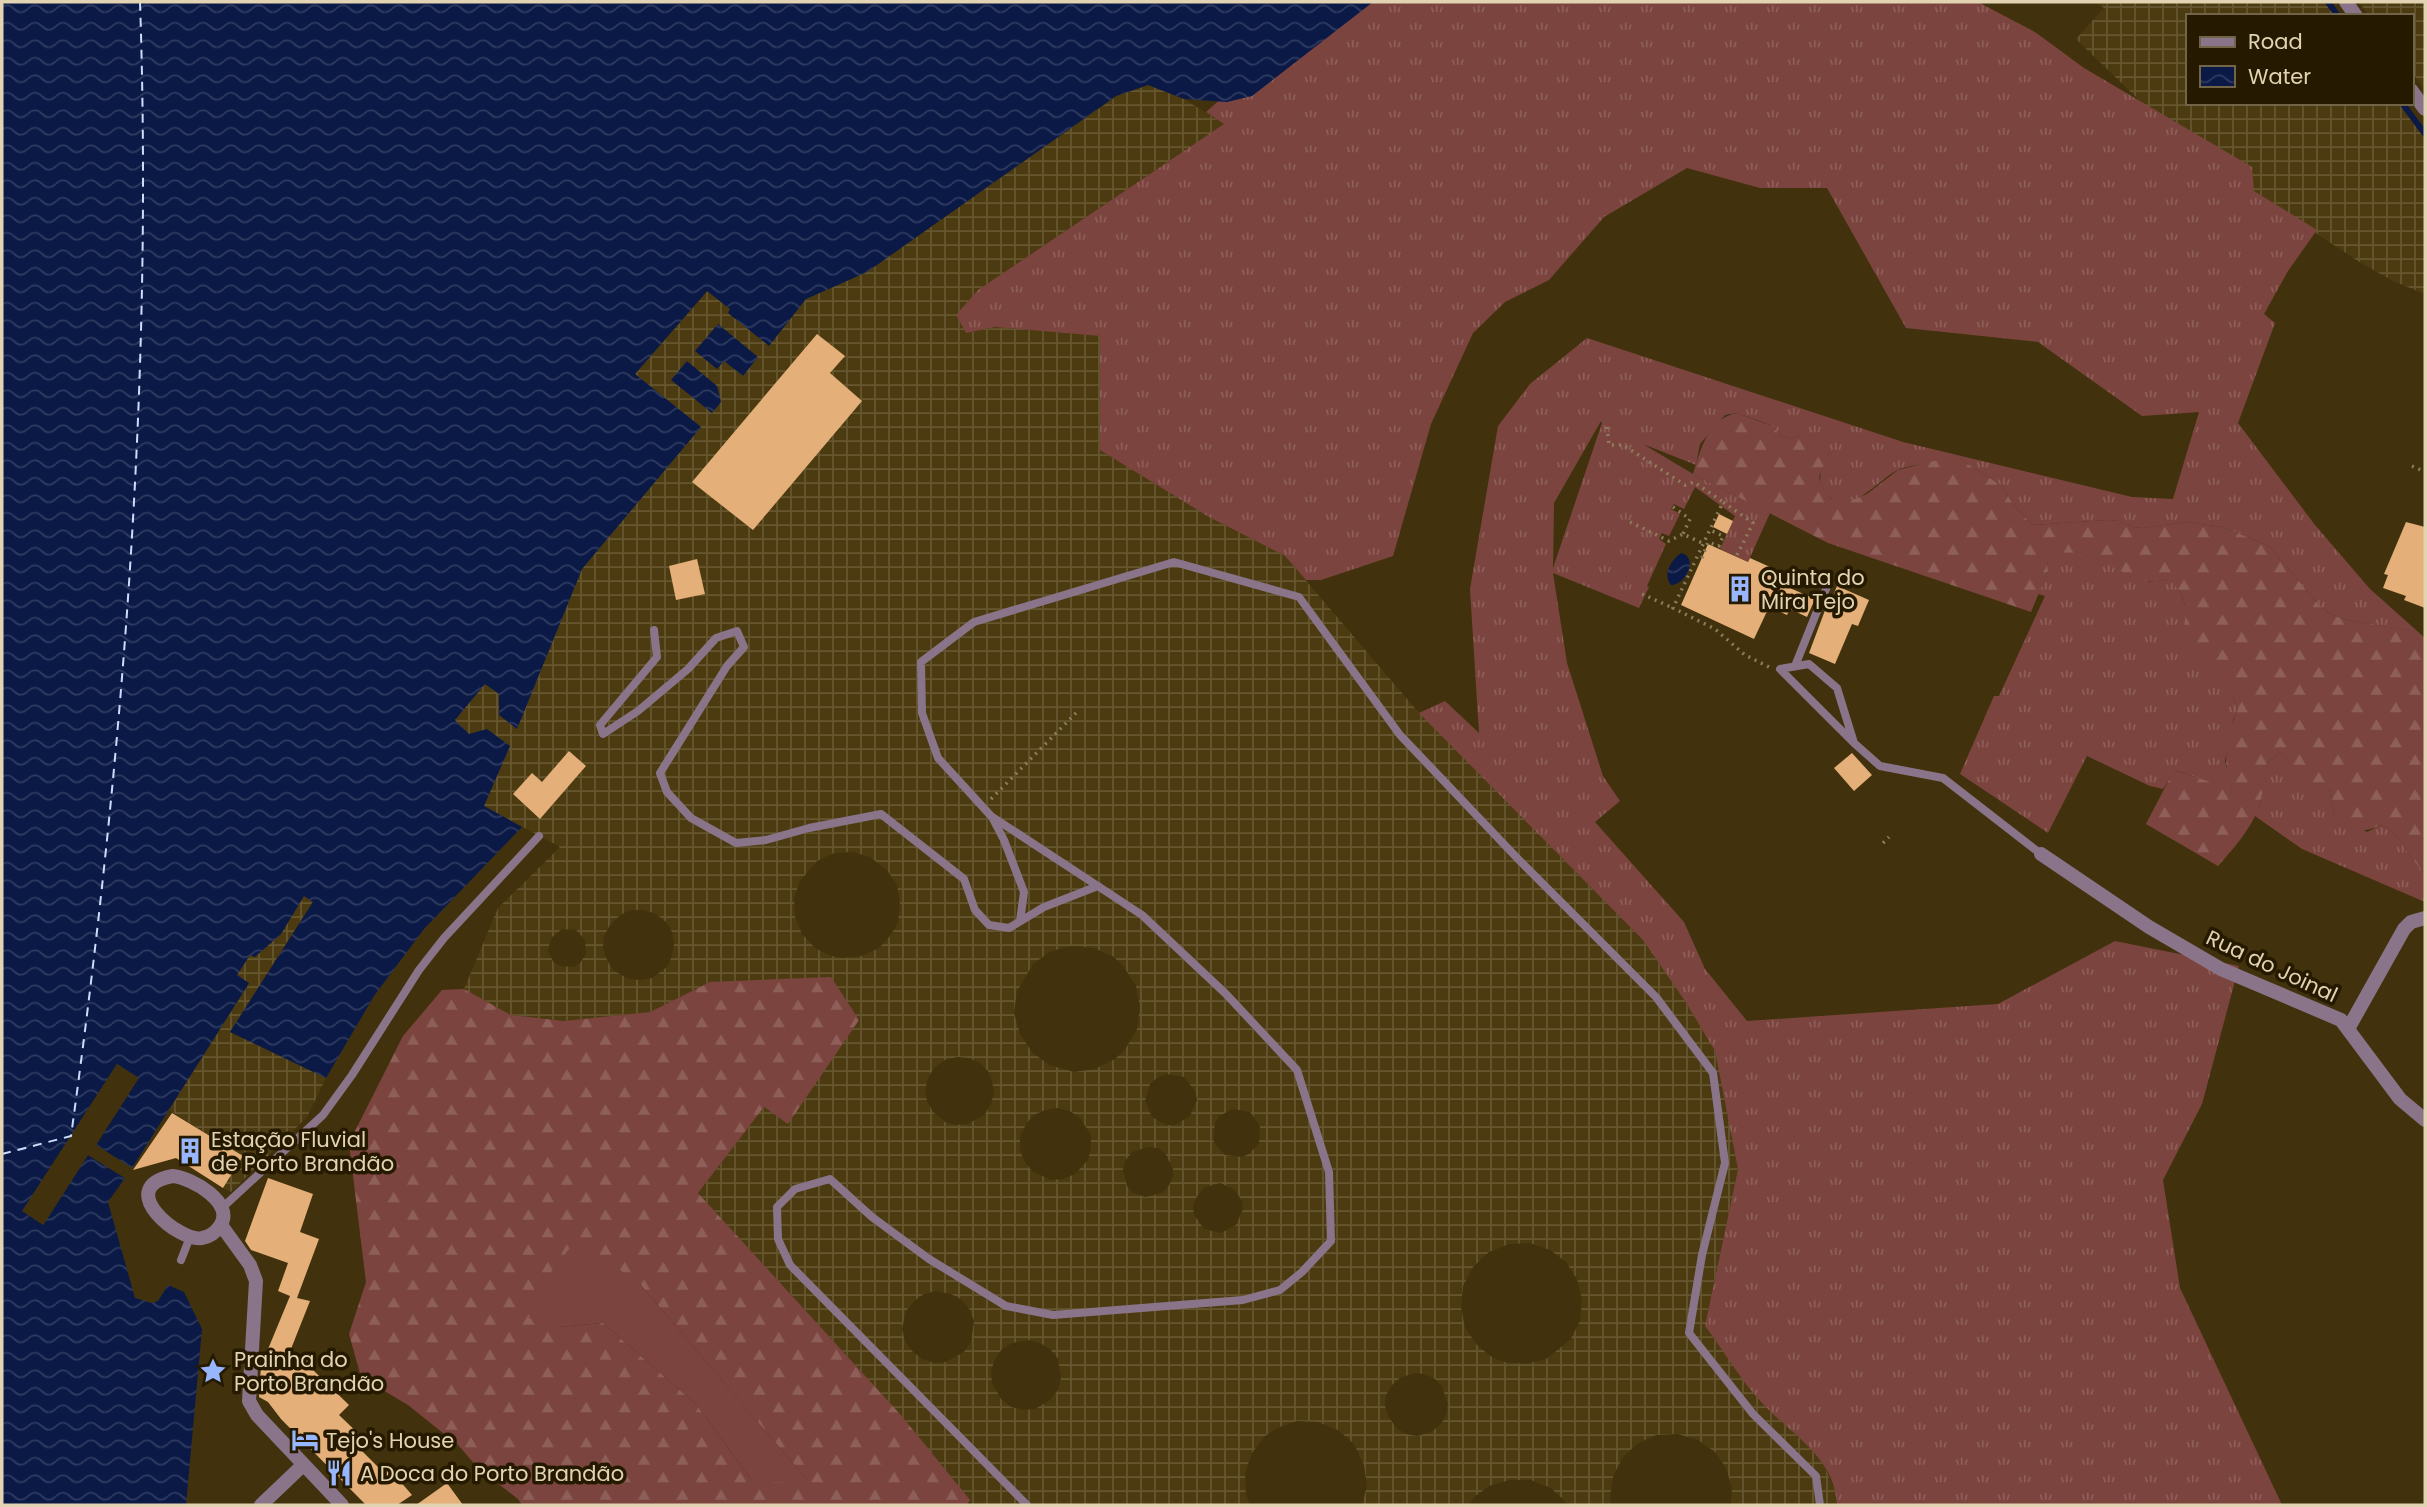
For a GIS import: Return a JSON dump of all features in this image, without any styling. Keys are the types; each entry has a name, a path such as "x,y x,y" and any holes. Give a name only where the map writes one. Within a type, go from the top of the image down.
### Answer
{"street":[{"path":"2413,93 2425,109"},
{"name":"Rua do Joinal","path":"2041,854 2149,927 2221,970 2341,1020 2400,1099 2425,1120"},
{"path":"2348,1029 2404,929 2411,922 2425,918"},
{"path":"183,1177 223,1206 221,1225 211,1235 199,1239 190,1237 157,1216 150,1207 148,1198 155,1184 164,1178 183,1177"},
{"path":"221,1225 250,1265 257,1281 249,1401 257,1415 336,1503"},
{"path":"261,1505 303,1465"}],"lane":[{"path":"1020,921 1024,891 1004,840 991,816 938,758 922,713 921,663 974,622 1174,562 1299,597 1401,735 1656,997 1713,1073 1725,1163 1702,1255 1689,1333 1754,1414 1816,1476 1820,1505"},
{"path":"1795,666 1829,584"},
{"path":"654,630 657,657 600,725 603,734 638,711 688,669 716,638 737,631 744,647 727,666 660,773 667,792 691,818 736,843 766,840 809,828 881,814 964,879 975,911 989,925 1009,928 1044,907 1098,886"},
{"path":"1854,743 1837,688 1809,664 1780,668 1854,743 1880,766 1943,778 2041,854"},
{"path":"991,816 1142,915 1226,994 1297,1070 1329,1172 1331,1241 1302,1272 1280,1290 1243,1300 1053,1315 1006,1306 929,1259 872,1217 830,1179 795,1189 777,1207 778,1239 790,1265 1027,1505"},
{"path":"223,1206 323,1115 419,970 444,938 539,836"},
{"path":"181,1260 190,1237"}],"path":[{"path":"1607,427 1609,445 1623,445 1685,485 1694,482 1753,523 1737,555"},
{"path":"2412,466 2425,472"},
{"path":"1673,608 1723,502"},
{"path":"1630,522 1669,541 1683,534 1690,519 1673,507"},
{"path":"1702,558 1708,542 1718,546 1723,536 1710,530"},
{"path":"1683,534 1702,543"},
{"path":"1642,594 1715,629 1745,655 1771,668"},
{"path":"991,799 1076,713"},
{"path":"1883,843 1889,837"}],"shaded area":[{"path":"2095,2 2330,2 2339,14 2186,14 2186,105 2404,105 2425,134 2425,294 2393,281 2361,263 2214,166 2143,104 2076,39 2104,8"},
{"path":"2359,2 2425,2 2425,90 2413,74 2413,14 2368,14"},
{"path":"1148,85 1184,99 1224,124 978,290 967,333 995,327 1100,336 1100,450 1209,517 1285,556 1413,706 1643,940 1715,1051 1738,1168 1705,1326 1762,1403 1821,1458 1836,1493 1837,1505 1731,1505 1732,1488 1726,1468 1715,1452 1698,1440 1678,1434 1656,1435 1637,1444 1623,1457 1613,1476 1611,1505 1569,1505 1551,1488 1531,1480 1510,1480 1489,1486 1474,1497 1469,1505 1362,1505 1367,1486 1364,1465 1354,1444 1338,1430 1318,1422 1297,1421 1277,1428 1265,1436 1252,1453 1245,1473 1246,1494 1250,1505 973,1505 900,1414 698,1193 764,1107 788,1123 710,982 650,1012 564,1021 511,1015 464,989 498,908 560,847 484,806 469,734 454,720 485,683 499,694 517,728 582,569 701,427 635,374 708,291 730,310 728,313 769,345 806,299 867,272 1117,96","holes":["853,852 870,857 887,870 897,885 900,904 898,922 879,948 862,956 831,956 815,948 802,934 795,917 794,898 800,881 817,861 834,853","631,910 644,910 656,914 666,922 672,932 672,956 667,967 652,978 628,979 613,970 607,960 603,948 604,936 620,915","562,929 576,930 585,940 586,954 574,967 554,963 548,951 551,938","1072,946 1094,948 1114,957 1124,967 1136,986 1140,1007 1137,1029 1126,1048 1115,1059 1095,1069 1074,1072 1049,1065 1032,1052 1020,1034 1014,1013 1017,991 1033,964 1051,951","969,1058 988,1071 994,1092 991,1104 985,1114 968,1124 945,1122 933,1112 927,1101 925,1090 934,1068 945,1060","1167,1074 1184,1077 1195,1091 1197,1100 1190,1116 1175,1125 1166,1125 1152,1117 1145,1101 1150,1084","1058,1108 1070,1111 1080,1118 1091,1135 1088,1160 1075,1174 1063,1179 1051,1180 1032,1171 1024,1161 1020,1149 1020,1137 1034,1115 1045,1110","1233,1109 1250,1112 1260,1126 1259,1143 1249,1154 1242,1157 1225,1155 1213,1140 1215,1123 1219,1116","1148,1147 1158,1148 1165,1153 1173,1169 1173,1177 1162,1193 1145,1197 1133,1193 1127,1186 1123,1170 1125,1161 1132,1152","1220,1183 1235,1190 1242,1201 1243,1209 1236,1225 1221,1233 1204,1229 1194,1215 1193,1206 1203,1188","1530,1243 1550,1250 1566,1262 1577,1279 1582,1300 1580,1321 1570,1340 1546,1359 1525,1364 1493,1358 1477,1345 1465,1328 1461,1307 1463,1286 1473,1267 1489,1252 1509,1244","936,1291 951,1294 962,1300 970,1310 974,1321 971,1342 964,1352 946,1362 934,1363 922,1359 905,1341 902,1329 906,1311 924,1294","1029,1340 1040,1343 1050,1349 1058,1359 1061,1378 1058,1390 1050,1400 1035,1409 1011,1407 1001,1399 992,1383 991,1371 1002,1349 1012,1343","1414,1373 1425,1374 1442,1386 1448,1405 1446,1416 1431,1432 1417,1436 1406,1434 1397,1429 1388,1416 1386,1395 1400,1378"]},
{"path":"304,896 313,901 230,1032 326,1078 307,1117 231,1192 223,1188 242,1156 169,1110 249,984 237,975 250,955 281,934"}],"green space":[{"path":"1367,2 1978,2 2035,32 2084,68 2252,167 2254,191 2317,230 2288,271 2264,314 2275,323 2238,423 2315,525 2370,589 2425,638 2425,646 2410,631 2343,619 2331,614 2321,607 2269,546 2223,527 2186,522 2143,528 2107,520 2033,525 2015,507 2002,486 1960,459 1900,469 1854,500 1834,500 1825,492 1821,482 1821,472 1829,452 1803,434 1791,439 1780,435 1772,426 1737,413 1725,415 1700,444 1696,465 1643,444 1693,474 1770,513 1748,562 1720,549 1735,516 1695,487 1684,509 1674,504 1671,509 1680,514 1669,536 1662,533 1659,539 1666,544 1639,608 1553,573 1567,663 1603,776 1620,801 1595,822 1684,922 1705,969 1747,1021 1998,1004 2115,941 2239,966 2202,1104 2163,1180 2180,1288 2282,1505 1837,1505 1829,1474 1820,1461 1755,1395 1705,1326 1738,1169 1715,1051 1643,940 1419,713 1445,701 1479,733 1470,589 1498,426 1530,384 1587,338 1903,442 2132,497 2173,499 2199,412 2142,416 2038,342 1906,328 1827,188 1760,188 1687,168 1604,217 1549,280 1505,302 1473,333 1431,424 1393,556 1321,580 1306,580 1285,556 1209,517 1100,450 1100,336 995,327 966,333 956,315 978,290 1224,124 1206,112 1264,61","holes":["1601,421 1553,568 1554,503"]},
{"path":"1737,413 1772,426 1780,435 1791,439 1803,434 1827,439 1829,452 1819,477 1823,489 1831,499 1843,501 1867,494 1898,470 1934,461 1960,459 2002,486 2015,507 2033,525 2107,520 2143,528 2186,522 2223,527 2269,546 2321,607 2331,614 2343,619 2411,631 2425,646 2425,873 2388,829 2381,825 2360,830 2346,823 2334,813 2329,788 2316,789 2280,753 2267,763 2256,815 2218,866 2146,824 2174,770 2232,789 2226,759 2231,728 2238,709 2233,696 2181,634 2185,604 2174,585 2168,579 2154,582 2134,577 2084,555 2072,552 2059,554 2047,559 2048,571 2031,612 1828,543 1693,474 1712,429 1727,416"},
{"path":"2073,551 2149,582 2169,579 2177,588 2185,604 2186,622 2233,696 2238,709 2233,720 2225,761 2232,790 2175,770 2163,789 2150,786 2087,756 2048,833 1960,774 1994,696 1999,696 2045,596 2038,594 2048,571 2047,559 2058,552"},
{"path":"2280,753 2316,788 2329,788 2334,813 2367,832 2381,825 2395,835 2425,873 2425,902 2302,849 2255,816 2260,804 2267,763"},
{"path":"831,977 859,1020 788,1124 764,1107 698,1193 900,1414 970,1500 967,1505 522,1505 479,1469 458,1445 408,1405 361,1377 349,1334 366,1282 349,1143 403,1036 442,990 464,989 511,1015 564,1021 650,1012 710,982","holes":["639,1283 808,1481 753,1482 696,1404 603,1323 557,1327"]},
{"path":"576,1240 639,1283 809,1482 753,1482 696,1404 603,1323 557,1327 529,1318 549,1275"}],"water":[{"path":"2,2 1373,2 1252,96 1227,102 1184,99 1148,85 1116,96 867,272 806,299 769,346 728,313 730,309 707,291 635,374 701,427 582,569 517,729 499,715 499,694 485,684 455,720 469,734 487,729 510,746 484,806 522,827 424,929 374,996 326,1078 230,1032 313,902 304,896 281,934 255,957 250,955 237,975 249,983 132,1168 96,1145 138,1078 117,1064 23,1211 44,1224 88,1155 125,1178 108,1202 135,1298 152,1303 158,1301 168,1285 184,1292 202,1329 186,1505 2,1505"},
{"path":"718,324 758,357 743,376 724,361 717,369 695,351"},
{"path":"687,361 717,386 721,402 712,413 671,380"},
{"path":"1681,553 1689,560 1690,565 1686,576 1671,585 1667,577 1669,568"}],"pier":[{"path":"117,1064 139,1078 96,1145 132,1168 130,1171 92,1145 134,1079 118,1069 27,1210 42,1220 87,1152 127,1175 125,1178 88,1155 43,1225 22,1211"}],"building":[{"path":"817,334 845,356 830,373 862,401 753,530 692,482"},
{"path":"1719,514 1733,521 1727,534 1713,527"},
{"path":"2406,522 2425,527 2425,608 2404,600 2406,596 2383,588 2388,575 2384,574"},
{"name":"Quinta do Mira Tejo","path":"1708,544 1748,562 1750,558 1781,572 1776,582 1815,599 1807,617 1790,609 1787,615 1769,607 1754,639 1681,605"},
{"path":"697,559 705,594 676,600 669,566"},
{"path":"1837,586 1869,600 1858,626 1852,624 1835,664 1809,653"},
{"path":"569,751 586,766 540,819 513,794 532,773 542,782"},
{"path":"1852,753 1872,775 1854,791 1834,768"},
{"name":"Estação Fluvial de Porto Brandão","path":"172,1113 243,1156 223,1188 176,1158 133,1170"},
{"path":"268,1178 313,1194 300,1232 319,1239 297,1298 310,1301 289,1354 316,1363 313,1370 349,1405 339,1415 362,1437 355,1444 380,1469 386,1465 412,1495 397,1505 366,1505 281,1419 268,1402 259,1397 261,1366 290,1296 278,1291 288,1263 251,1250 245,1241"},
{"path":"447,1483 463,1505 416,1505"}],"waterway":[{"path":"2328,2 2337,14"},
{"path":"2403,105 2425,134"}],"ferry route":[{"path":"2,1154 71,1136 89,995 119,712 138,428 143,144 140,2"}],"place":[{"name":"Quinta do Mira Tejo","path":"1740,589"},
{"name":"Estação Fluvial de Porto Brandão","path":"190,1151"},
{"name":"Prainha do Porto Brandão","path":"213,1371"},
{"name":"Tejo's House","path":"305,1440"},
{"name":"A Doca do Porto Brandão","path":"339,1473"}]}
